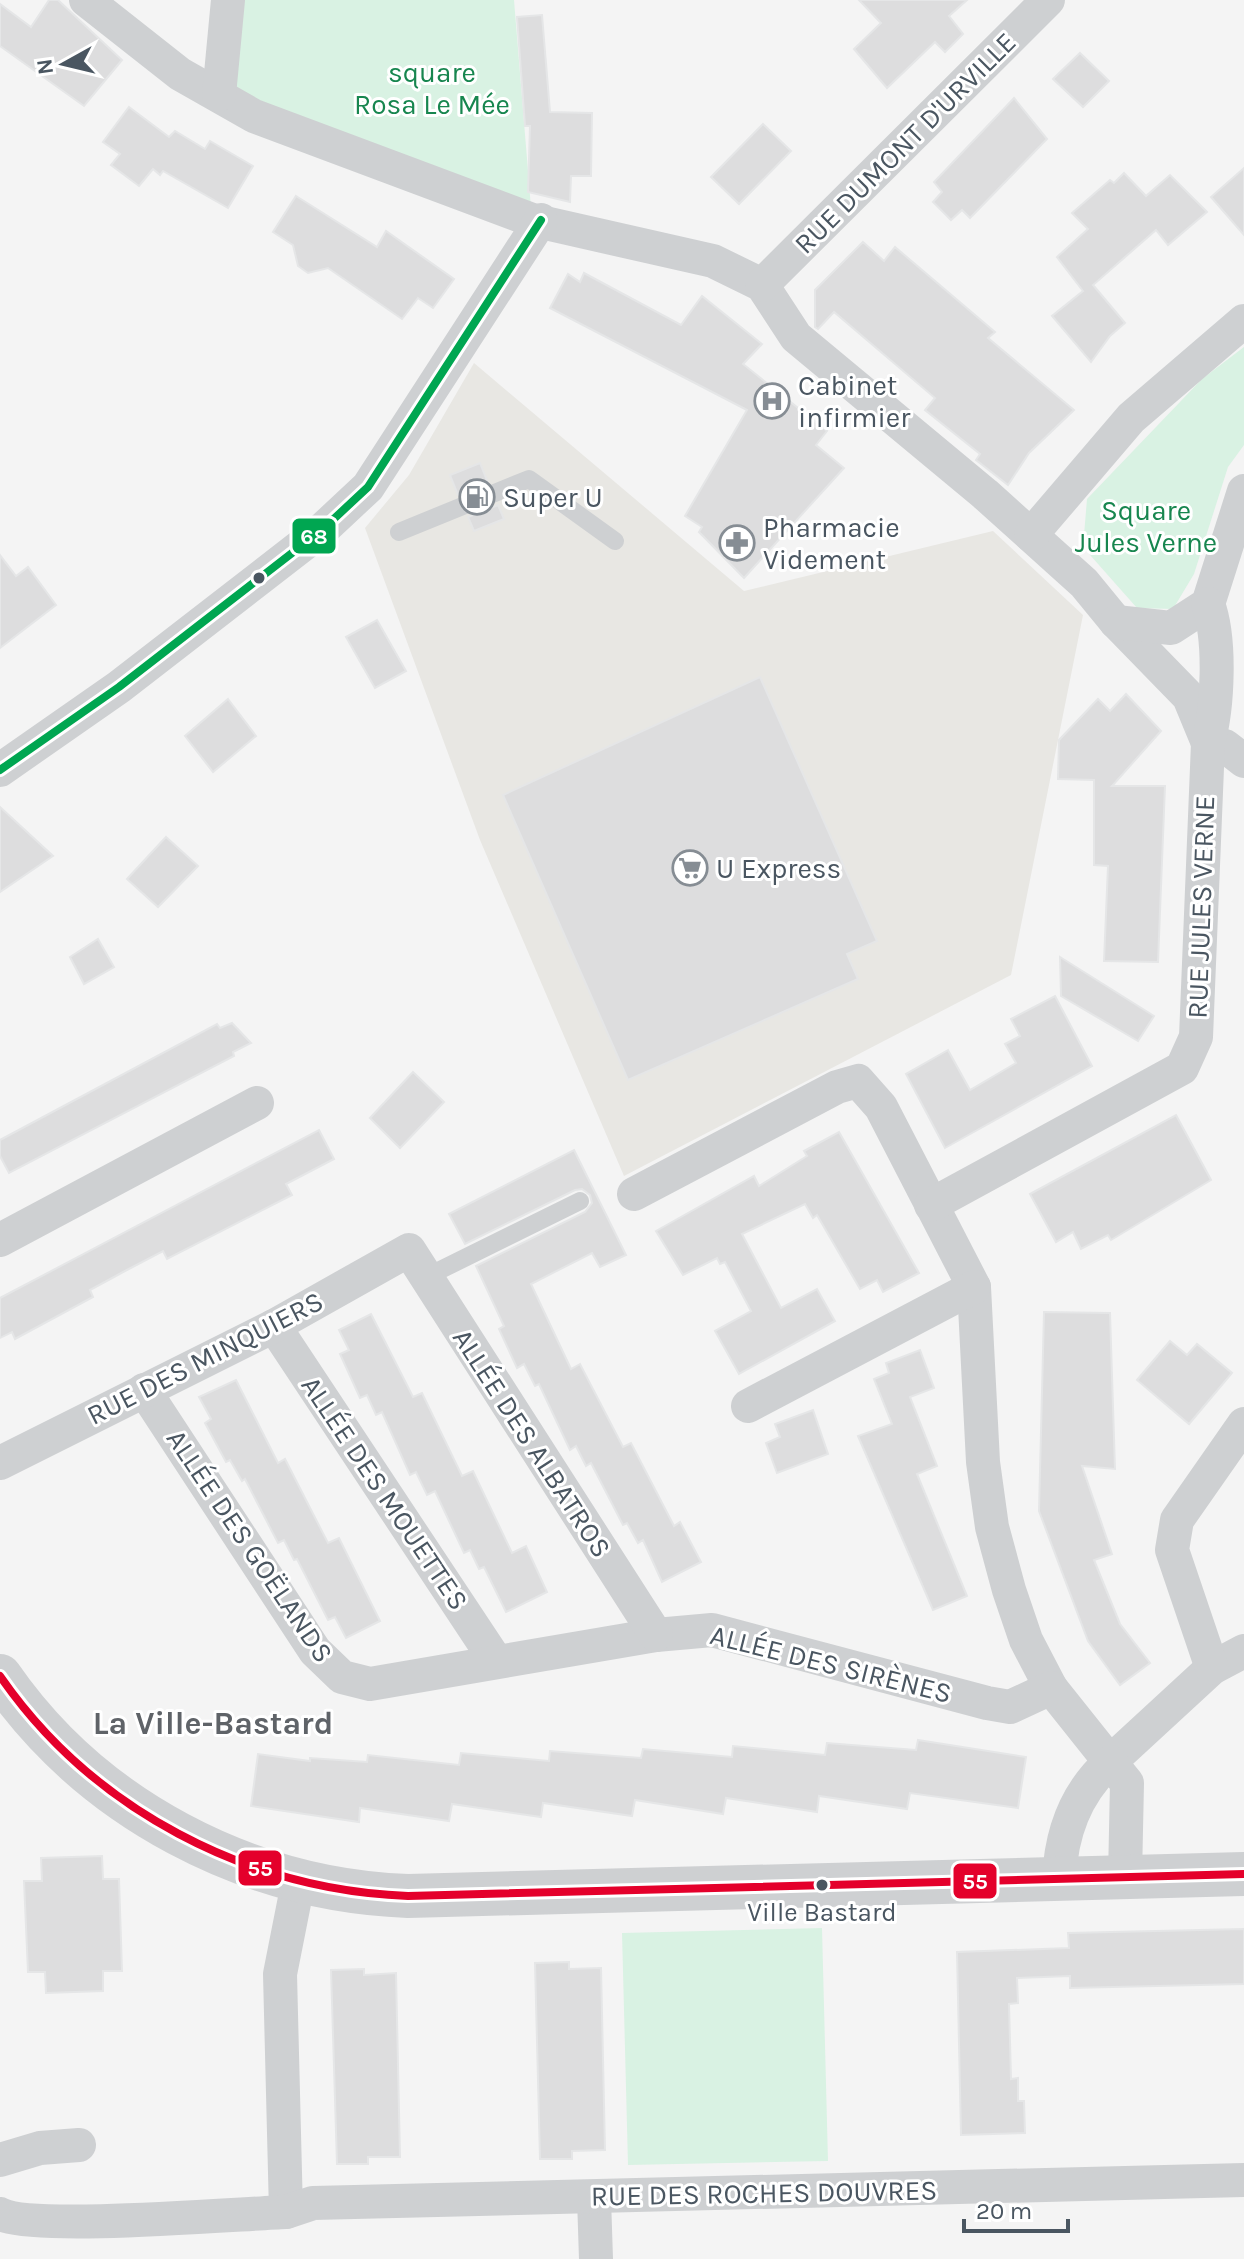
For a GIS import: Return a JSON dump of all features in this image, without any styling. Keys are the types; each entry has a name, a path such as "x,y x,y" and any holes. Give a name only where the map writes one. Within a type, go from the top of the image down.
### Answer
{"street":[{"path":"86,0 180,74 254,116 541,220 713,261 762,285 796,337 1084,583 1116,622 1189,697 1208,743 1225,746 1244,761"},
{"path":"219,95 228,0"},
{"name":"RUE DUMONT D'URVILLE","path":"762,285 1048,0"},
{"path":"5,757 265,574 368,487 541,220"},
{"path":"1031,535 1131,418 1244,321"},
{"name":"RUE JULES VERNE","path":"931,1205 1182,1068 1196,1037 1208,743 1213,723 1215,624 1208,604 1244,491"},
{"path":"1116,622 1171,628 1208,604"},
{"path":"634,1194 837,1087 858,1081 881,1107 974,1287 983,1462 992,1527 1026,1640 1051,1688 1127,1783 1125,1877"},
{"path":"0,1240 257,1103"},
{"name":"RUE DES MINQUIERS","path":"0,1463 274,1326 418,1264"},
{"name":"ALLÉE DES ALBATROS","path":"418,1264 656,1635"},
{"path":"748,1406 974,1287"},
{"name":"ALLÉE DES MOUETTES","path":"274,1326 496,1661"},
{"name":"ALLÉE DES GOËLANDS","path":"144,1390 315,1651 342,1677 370,1684"},
{"path":"1212,1668 1172,1550 1177,1520 1244,1424"},
{"name":"ALLÉE DES SIRÈNES","path":"370,1684 656,1635 712,1630 1010,1707 1051,1688"},
{"path":"1059,1879 1061,1854 1070,1819 1091,1778 1212,1668 1244,1651"},
{"path":"0,1676 29,1715 68,1755 111,1792 167,1828 233,1861 298,1883 362,1895 1239,1874"},
{"path":"286,2212 280,1974 298,1883"},
{"path":"0,2160 40,2148 79,2145"},
{"name":"RUE DES ROCHES DOUVRES","path":"0,2214 13,2221 73,2220 286,2212 313,2203 1244,2180"},
{"path":"594,2198 596,2259"}],"lane":[{"path":"399,532 529,479 615,541"},
{"path":"418,1264 580,1201"}],"shaded area":[{"path":"474,363 744,591 993,531 1083,615 1011,975 624,1176 480,840 365,528 409,475"}],"green space":[{"name":"square Rosa Le Mée","path":"228,0 514,0 532,220 219,95"},
{"name":"Square Jules Verne","path":"1244,347 1244,445 1228,467 1194,574 1173,609 1137,608 1083,547 1087,499 1202,379"},
{"path":"822,1928 828,2161 628,2165 622,1933"}],"building":[{"path":"49,0 58,0 122,60 84,106 0,46 0,4 31,27"},
{"path":"859,0 967,0 949,16 963,34 945,52 935,42 887,88 854,49 881,23"},
{"path":"542,15 550,112 592,113 591,176 571,176 570,202 528,192 530,126 525,126 517,17"},
{"path":"1080,53 1109,81 1083,107 1053,79"},
{"path":"1014,98 1047,139 970,218 962,210 951,220 933,202 942,192 934,182"},
{"path":"129,107 169,137 175,131 205,149 210,141 253,166 228,208 163,171 160,175 153,169 139,186 111,165 120,154 103,142"},
{"path":"763,124 791,151 739,204 711,177"},
{"path":"1244,168 1244,235 1211,197"},
{"path":"1124,173 1146,196 1170,175 1207,212 1168,245 1156,230 1093,285 1125,323 1110,336 1091,362 1052,316 1083,291 1057,257 1088,229 1072,213 1110,180 1114,183"},
{"path":"296,196 377,247 386,231 454,279 433,308 418,298 402,319 328,268 308,273 298,266 293,245 273,232"},
{"path":"863,242 884,261 895,247 995,332 988,338 1074,410 1029,453 1008,485 976,460 980,454 925,410 935,398 834,312 818,329 815,327 815,290"},
{"path":"584,273 681,325 702,296 762,344 743,364 827,431 816,445 844,468 744,578 699,532 702,527 685,516 747,410 550,308 568,274 580,282"},
{"path":"480,463 488,483 458,495 450,475"},
{"path":"498,505 504,519 474,531 468,517"},
{"path":"0,555 16,576 28,567 56,605 0,648"},
{"path":"377,620 406,671 375,688 346,637"},
{"name":"U Express","path":"760,677 877,941 847,954 858,979 628,1080 503,795"},
{"path":"1126,694 1161,731 1112,786 1165,786 1158,962 1104,961 1108,866 1094,865 1094,780 1058,779 1059,740 1098,699 1110,711"},
{"path":"228,699 256,736 213,772 185,736"},
{"path":"0,807 53,856 0,892"},
{"path":"166,837 198,866 158,907 127,879"},
{"path":"98,939 114,967 84,984 70,957"},
{"path":"1060,957 1154,1016 1138,1041 1061,996"},
{"path":"1055,996 1092,1066 945,1148 906,1074 948,1050 970,1090 1016,1063 1005,1044 1020,1036 1011,1019"},
{"path":"232,1023 251,1043 233,1052 234,1056 9,1173 0,1156 0,1140 217,1024 220,1028"},
{"path":"413,1072 444,1102 400,1148 370,1118"},
{"path":"1176,1115 1211,1180 1111,1240 1108,1235 1081,1249 1073,1232 1056,1242 1030,1194"},
{"path":"319,1130 334,1159 286,1184 292,1195 167,1259 163,1251 90,1290 93,1297 15,1339 12,1332 0,1338 0,1298"},
{"path":"839,1132 919,1273 883,1292 877,1280 860,1289 817,1215 813,1218 805,1204 742,1234 781,1308 817,1289 835,1321 739,1374 715,1331 751,1311 725,1262 720,1264 717,1258 683,1275 656,1231 754,1176 759,1186 807,1156 804,1151"},
{"path":"574,1150 626,1255 600,1267 592,1253 531,1284 571,1369 580,1364 623,1447 631,1443 674,1526 680,1522 701,1562 662,1582 643,1540 638,1543 627,1523 623,1525 591,1463 586,1466 576,1446 570,1450 539,1384 535,1386 524,1364 517,1368 499,1329 504,1326 476,1266 585,1212 592,1203 590,1195 582,1189 575,1190 465,1244 449,1214"},
{"path":"1044,1312 1110,1313 1115,1469 1082,1466 1112,1554 1094,1560 1120,1624 1150,1663 1120,1685 1088,1641 1039,1511"},
{"path":"371,1314 413,1397 422,1393 462,1476 473,1471 512,1553 526,1546 547,1592 506,1612 484,1567 479,1569 470,1550 464,1553 435,1491 427,1495 416,1472 410,1475 382,1412 376,1415 367,1395 360,1398 340,1354 349,1350 339,1330"},
{"path":"1170,1341 1187,1355 1197,1344 1232,1373 1189,1424 1137,1380"},
{"path":"920,1350 934,1388 910,1397 937,1466 917,1474 967,1596 933,1610 858,1436 892,1424 874,1379 889,1373 886,1363"},
{"path":"236,1380 278,1463 285,1459 328,1543 339,1538 380,1621 346,1638 335,1617 328,1620 297,1559 294,1560 284,1540 278,1543 245,1479 242,1481 230,1460 226,1462 205,1423 211,1419 199,1397"},
{"path":"813,1410 828,1454 777,1473 766,1443 780,1437 775,1424"},
{"path":"918,1740 1026,1757 1018,1808 910,1793 907,1809 819,1796 817,1812 726,1798 723,1814 635,1800 632,1816 543,1803 541,1817 452,1804 449,1821 360,1808 359,1822 251,1806 258,1754 310,1761 310,1758 367,1762 368,1755 459,1765 461,1753 549,1761 550,1751 641,1758 643,1749 732,1757 733,1746 825,1755 827,1743 916,1750"},
{"path":"102,1856 103,1879 119,1879 122,1971 103,1971 103,1991 46,1993 45,1972 28,1972 24,1881 42,1881 41,1858"},
{"path":"1244,1929 1244,1984 1070,1988 1070,1976 1017,1978 1018,2003 1009,2004 1011,2079 1018,2078 1018,2101 1024,2101 1025,2133 961,2135 957,1952 1069,1948 1068,1933"},
{"path":"569,1962 569,1969 601,1968 605,2150 572,2151 572,2159 540,2159 535,1963"},
{"path":"364,1969 364,1975 396,1973 400,2157 368,2157 368,2164 337,2164 331,1970"}],"transit line":[{"name":"68","path":"0,770 119,687 323,529 368,487 541,220"},
{"name":"55","path":"0,1676 37,1723 80,1766 127,1802 178,1834 232,1859 289,1878 348,1890 408,1896 1244,1874"}],"place":[{"name":"Cabinet infirmier","path":"772,401"},
{"name":"Super U","path":"477,497"},
{"name":"Pharmacie Videment","path":"737,543"},
{"name":"U Express","path":"690,868"},
{"name":"Ville Bastard","path":"822,1885"}],"district":[{"name":"La Ville-Bastard","path":"213,1723"}]}
